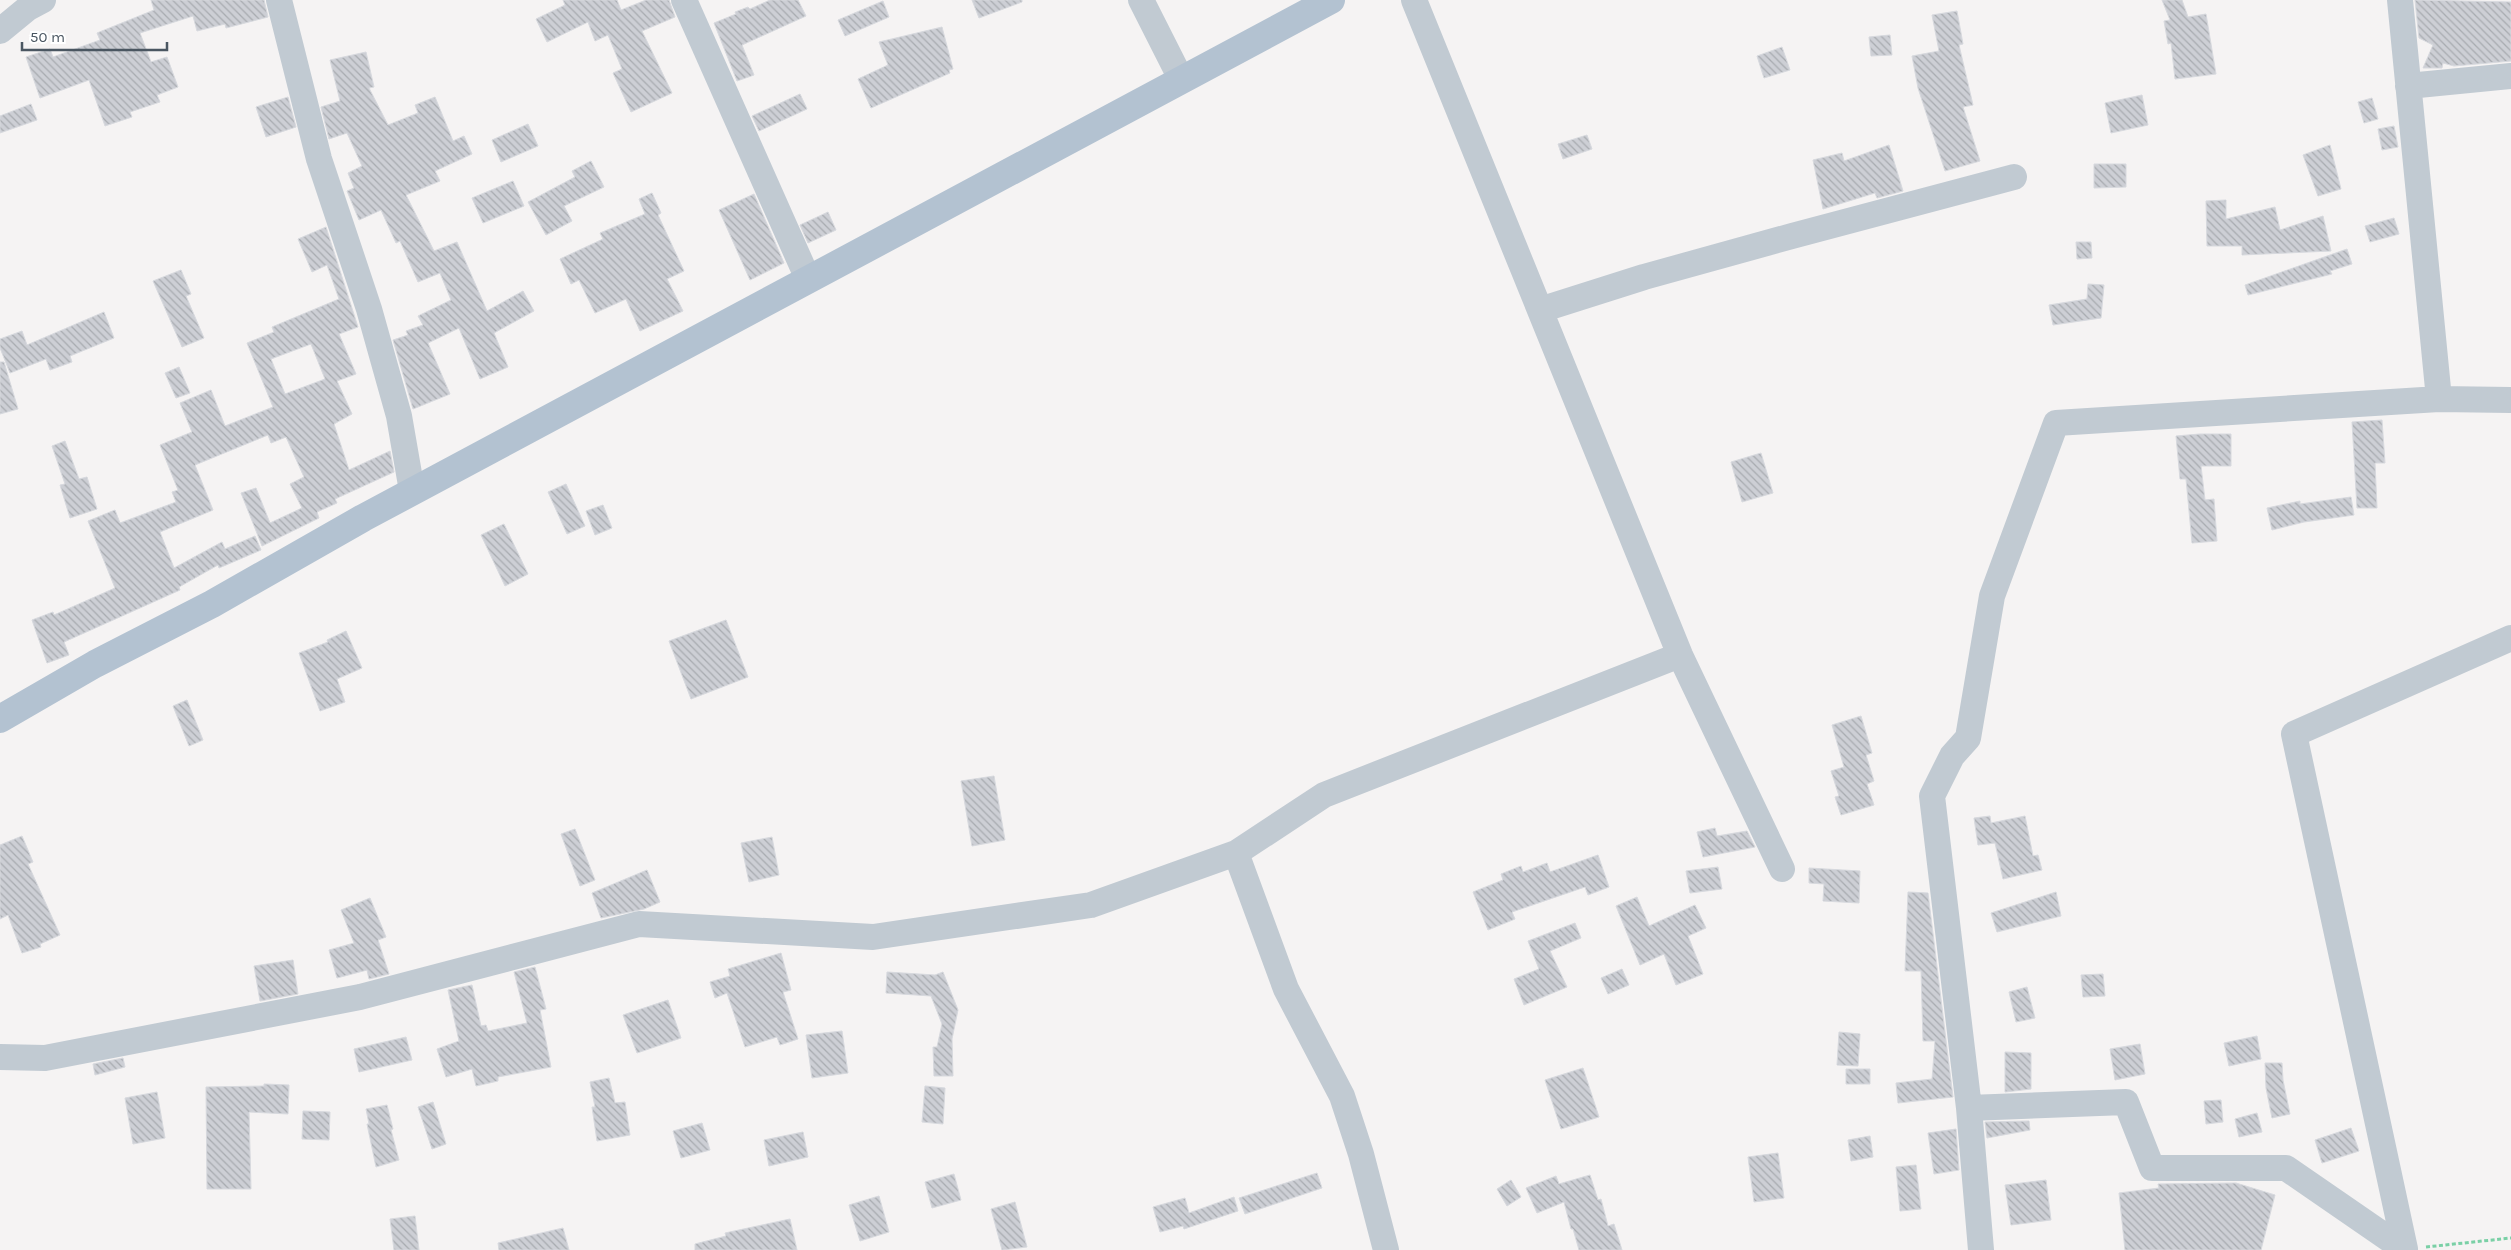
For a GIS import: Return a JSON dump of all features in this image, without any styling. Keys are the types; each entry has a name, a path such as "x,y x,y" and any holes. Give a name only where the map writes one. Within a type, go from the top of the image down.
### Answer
{"main road":[{"path":"0,719 412,492 1331,0"}],"street":[{"path":"0,31 28,8 43,0"},
{"path":"279,0 320,159 369,309 399,416 412,492"},
{"path":"684,0 808,279"},
{"path":"1141,0 1181,79"},
{"path":"1414,0 1680,654 1782,869"},
{"path":"2400,0 2439,399"},
{"path":"2408,86 2511,76"},
{"path":"1540,310 1644,277 2014,177"},
{"path":"1981,1250 1969,1108 1932,796 1952,756 1968,738 1992,596 2056,423 2439,399 2511,400"},
{"path":"2405,1250 2294,734 2511,638"},
{"path":"0,1057 45,1058 360,997 639,924 873,937 1091,905 1236,853 1324,795 1680,654"},
{"path":"1236,853 1286,989 1342,1096 1361,1154 1386,1250"},
{"path":"1969,1108 2126,1102 2152,1168 2286,1168 2405,1250"}],"path":[{"path":"2405,1250 2511,1238"}],"building":[{"path":"151,0 264,0 268,17 226,28 225,24 197,31 193,16 140,33 151,62 167,57 178,87 157,95 160,102 130,112 132,117 105,126 89,80 40,98 26,57 50,49 53,57 100,40 97,33 154,10"},
{"path":"563,0 617,0 621,10 646,0 669,0 675,17 642,31 672,93 631,112 613,73 622,69 608,35 595,41 588,22 547,42 536,19 565,5"},
{"path":"770,0 798,0 806,16 742,45 754,75 737,81 714,23 736,14 735,12 748,7 750,9"},
{"path":"972,0 1022,0 1022,2 979,18"},
{"path":"2162,0 2182,0 2188,17 2206,14 2216,74 2175,79 2171,43 2168,44 2164,21 2170,20"},
{"path":"2415,0 2511,2 2511,61 2454,66 2443,63 2442,68 2423,68 2433,45 2419,38"},
{"path":"883,1 889,17 845,36 838,20"},
{"path":"1957,11 1963,44 1959,45 1973,105 1963,107 1980,161 1945,171 1918,88 1912,56 1939,51 1932,15"},
{"path":"942,27 953,69 949,70 950,73 871,108 858,79 888,65 879,42"},
{"path":"1890,35 1892,55 1871,56 1869,37"},
{"path":"1782,47 1790,70 1764,78 1757,56"},
{"path":"366,52 374,87 369,88 388,125 418,113 415,105 435,97 453,141 464,136 472,154 435,171 440,181 406,195 434,251 457,242 487,311 523,291 534,311 494,333 508,367 480,379 459,328 428,343 450,394 413,409 393,340 408,335 406,331 423,325 418,316 451,300 440,273 418,282 400,241 396,243 381,210 359,220 347,191 354,188 348,173 362,166 347,133 329,139 321,107 340,101 330,60"},
{"path":"800,94 807,109 759,131 752,116"},
{"path":"2142,95 2148,125 2111,133 2105,103"},
{"path":"288,97 296,127 266,137 256,107"},
{"path":"2372,98 2378,119 2364,123 2358,102"},
{"path":"31,104 37,120 0,133 0,116"},
{"path":"528,124 538,146 501,162 492,140"},
{"path":"2394,126 2398,147 2382,150 2378,129"},
{"path":"1587,135 1592,149 1563,159 1558,144"},
{"path":"1889,145 1903,191 1877,198 1875,193 1823,209 1813,160 1842,153 1844,161"},
{"path":"2330,145 2341,189 2318,196 2303,155"},
{"path":"591,161 604,187 564,206 572,221 546,235 528,202 575,177 572,171"},
{"path":"2094,164 2126,164 2126,187 2094,188"},
{"path":"513,181 524,206 483,223 472,198"},
{"path":"652,193 661,213 658,215 684,271 667,279 683,311 640,331 626,299 595,313 579,280 571,284 560,259 603,239 600,233 645,214 639,199"},
{"path":"754,194 784,263 750,280 719,210"},
{"path":"2226,200 2226,219 2275,207 2280,230 2323,216 2331,251 2242,255 2242,246 2207,246 2206,201"},
{"path":"828,212 836,230 808,243 800,225"},
{"path":"2394,218 2399,234 2370,242 2365,226"},
{"path":"326,227 358,327 339,334 356,374 337,381 352,414 334,424 349,470 390,451 394,472 335,499 337,503 317,512 319,518 262,546 241,493 256,488 270,523 302,508 290,484 304,477 286,437 271,443 268,435 195,465 213,510 160,532 174,568 222,542 225,549 255,536 261,550 219,568 218,565 179,587 180,590 64,642 69,655 47,663 32,620 53,612 54,615 115,588 88,521 115,510 120,523 176,502 172,492 178,490 160,445 192,432 180,403 211,390 225,426 273,407 247,343 274,332 272,327 339,299 327,265 312,272 298,239","holes":["311,344 325,379 285,394 271,359"]},
{"path":"2076,242 2091,242 2092,258 2077,259"},
{"path":"2347,249 2352,264 2330,271 2332,274 2248,295 2245,285"},
{"path":"181,270 191,294 186,296 204,338 182,347 153,281"},
{"path":"2088,284 2104,285 2101,318 2053,325 2049,305 2087,299"},
{"path":"104,312 114,338 70,356 72,362 50,370 46,359 10,373 0,348 0,339 22,331 27,345"},
{"path":"0,362 4,362 18,409 0,414"},
{"path":"179,367 190,393 176,398 165,373"},
{"path":"2382,420 2385,463 2375,463 2377,508 2357,508 2352,422"},
{"path":"2231,434 2231,466 2201,466 2205,500 2214,499 2217,541 2192,543 2186,479 2180,479 2176,436"},
{"path":"65,441 79,479 87,477 97,509 70,518 60,485 65,484 52,446"},
{"path":"1761,453 1773,493 1742,502 1731,462"},
{"path":"566,484 585,526 567,534 548,492"},
{"path":"2351,497 2354,515 2304,522 2272,530 2267,508 2300,501 2300,504"},
{"path":"603,505 612,528 595,535 586,511"},
{"path":"504,524 528,574 505,586 481,535"},
{"path":"726,620 748,677 691,699 669,641"},
{"path":"346,631 362,668 337,679 345,702 320,711 299,653 328,642 327,640"},
{"path":"187,700 203,740 189,746 173,706"},
{"path":"1861,716 1872,753 1866,755 1874,781 1867,784 1874,805 1841,815 1835,797 1839,796 1831,771 1844,767 1832,725"},
{"path":"994,776 1005,840 972,846 961,781"},
{"path":"1990,816 1991,823 2025,816 2033,856 2038,855 2042,870 2003,879 1995,843 1978,845 1974,818"},
{"path":"1715,828 1717,836 1747,831 1755,847 1703,857 1697,832"},
{"path":"575,829 595,880 580,886 561,834"},
{"path":"22,836 33,862 28,864 60,935 40,944 41,947 22,953 8,915 0,919 0,845"},
{"path":"772,837 779,875 749,882 741,843"},
{"path":"1598,855 1609,887 1588,895 1585,887 1512,912 1515,919 1488,930 1473,892 1503,880 1501,874 1521,866 1523,872 1547,863 1550,872"},
{"path":"1718,867 1722,889 1690,893 1686,871"},
{"path":"1809,868 1860,871 1859,903 1823,901 1824,884 1809,883"},
{"path":"647,870 660,902 644,909 601,918 592,893"},
{"path":"1908,892 1928,893 1953,1097 1898,1103 1896,1083 1932,1079 1935,1041 1923,1041 1921,971 1905,971"},
{"path":"2056,892 2061,916 1997,932 1991,913"},
{"path":"1637,897 1649,926 1695,905 1706,928 1688,936 1703,974 1676,985 1664,954 1640,965 1616,906"},
{"path":"370,898 386,937 378,940 389,974 369,979 367,970 337,978 329,950 354,943 341,910"},
{"path":"1575,923 1581,938 1550,951 1567,987 1524,1005 1514,979 1539,969 1528,941"},
{"path":"781,953 791,990 783,992 798,1039 780,1045 777,1037 745,1047 727,993 715,998 710,982 730,976 728,969"},
{"path":"293,960 298,994 260,1001 254,966"},
{"path":"535,967 546,1009 540,1010 551,1067 498,1077 498,1081 476,1086 472,1069 446,1077 437,1049 459,1041 448,990 472,985 481,1026 486,1025 488,1031 527,1023 514,972"},
{"path":"1622,969 1629,985 1608,994 1601,978"},
{"path":"887,972 935,975 943,972 958,1010 952,1039 953,1076 934,1076 933,1047 937,1047 942,1024 931,996 886,993"},
{"path":"2103,974 2105,996 2083,997 2081,975"},
{"path":"2027,987 2035,1018 2016,1022 2009,992"},
{"path":"668,1000 681,1038 637,1053 623,1015"},
{"path":"842,1031 848,1073 812,1078 806,1035"},
{"path":"1839,1032 1860,1034 1858,1066 1837,1065"},
{"path":"2257,1036 2261,1059 2229,1066 2224,1043"},
{"path":"406,1037 412,1060 359,1072 354,1049"},
{"path":"2140,1044 2145,1074 2115,1080 2110,1049"},
{"path":"2005,1052 2031,1053 2031,1089 2005,1092"},
{"path":"123,1058 125,1067 95,1075 93,1064"},
{"path":"2265,1063 2282,1063 2283,1080 2290,1114 2272,1118 2266,1088"},
{"path":"1583,1068 1599,1117 1561,1129 1545,1080"},
{"path":"1846,1069 1870,1069 1870,1084 1846,1084"},
{"path":"609,1078 615,1103 625,1102 630,1135 597,1141 592,1107 595,1107 590,1082"},
{"path":"264,1084 289,1085 288,1114 249,1112 251,1189 207,1189 206,1087 264,1086"},
{"path":"925,1086 945,1088 943,1124 922,1122"},
{"path":"157,1092 165,1138 133,1144 125,1098"},
{"path":"2221,1100 2223,1122 2206,1124 2204,1101"},
{"path":"433,1102 446,1144 432,1149 418,1107"},
{"path":"387,1105 399,1160 376,1167 367,1124 369,1124 366,1109"},
{"path":"303,1111 330,1112 329,1140 302,1139"},
{"path":"2257,1113 2262,1132 2239,1137 2235,1119"},
{"path":"2029,1121 2030,1130 1987,1138 1985,1122"},
{"path":"702,1123 710,1150 681,1158 673,1131"},
{"path":"2351,1128 2359,1151 2322,1163 2315,1140"},
{"path":"1956,1129 1959,1170 1934,1174 1928,1133"},
{"path":"803,1132 808,1157 769,1166 764,1140"},
{"path":"1870,1136 1873,1157 1851,1161 1848,1140"},
{"path":"1778,1153 1784,1198 1754,1202 1748,1157"},
{"path":"1916,1165 1921,1209 1900,1211 1896,1167"},
{"path":"1317,1173 1322,1188 1245,1214 1239,1198"},
{"path":"954,1174 961,1200 932,1208 925,1182"},
{"path":"1590,1175 1598,1200 1601,1199 1608,1226 1614,1224 1622,1250 1579,1250 1564,1202 1537,1213 1526,1188 1556,1176 1559,1184"},
{"path":"1511,1180 1521,1197 1507,1206 1497,1189"},
{"path":"2046,1180 2051,1220 2011,1225 2005,1185"},
{"path":"2236,1183 2275,1195 2261,1250 2125,1250 2119,1193 2159,1188 2158,1184"},
{"path":"879,1196 889,1232 860,1241 849,1205"},
{"path":"1234,1197 1238,1211 1184,1229 1183,1226 1160,1232 1153,1207 1185,1198 1189,1213"},
{"path":"1015,1202 1027,1247 1002,1250 991,1209"},
{"path":"415,1216 419,1250 394,1250 390,1219"},
{"path":"790,1219 797,1250 695,1250 695,1244 726,1236 725,1233"},
{"path":"563,1228 569,1250 499,1250 498,1243"}]}
